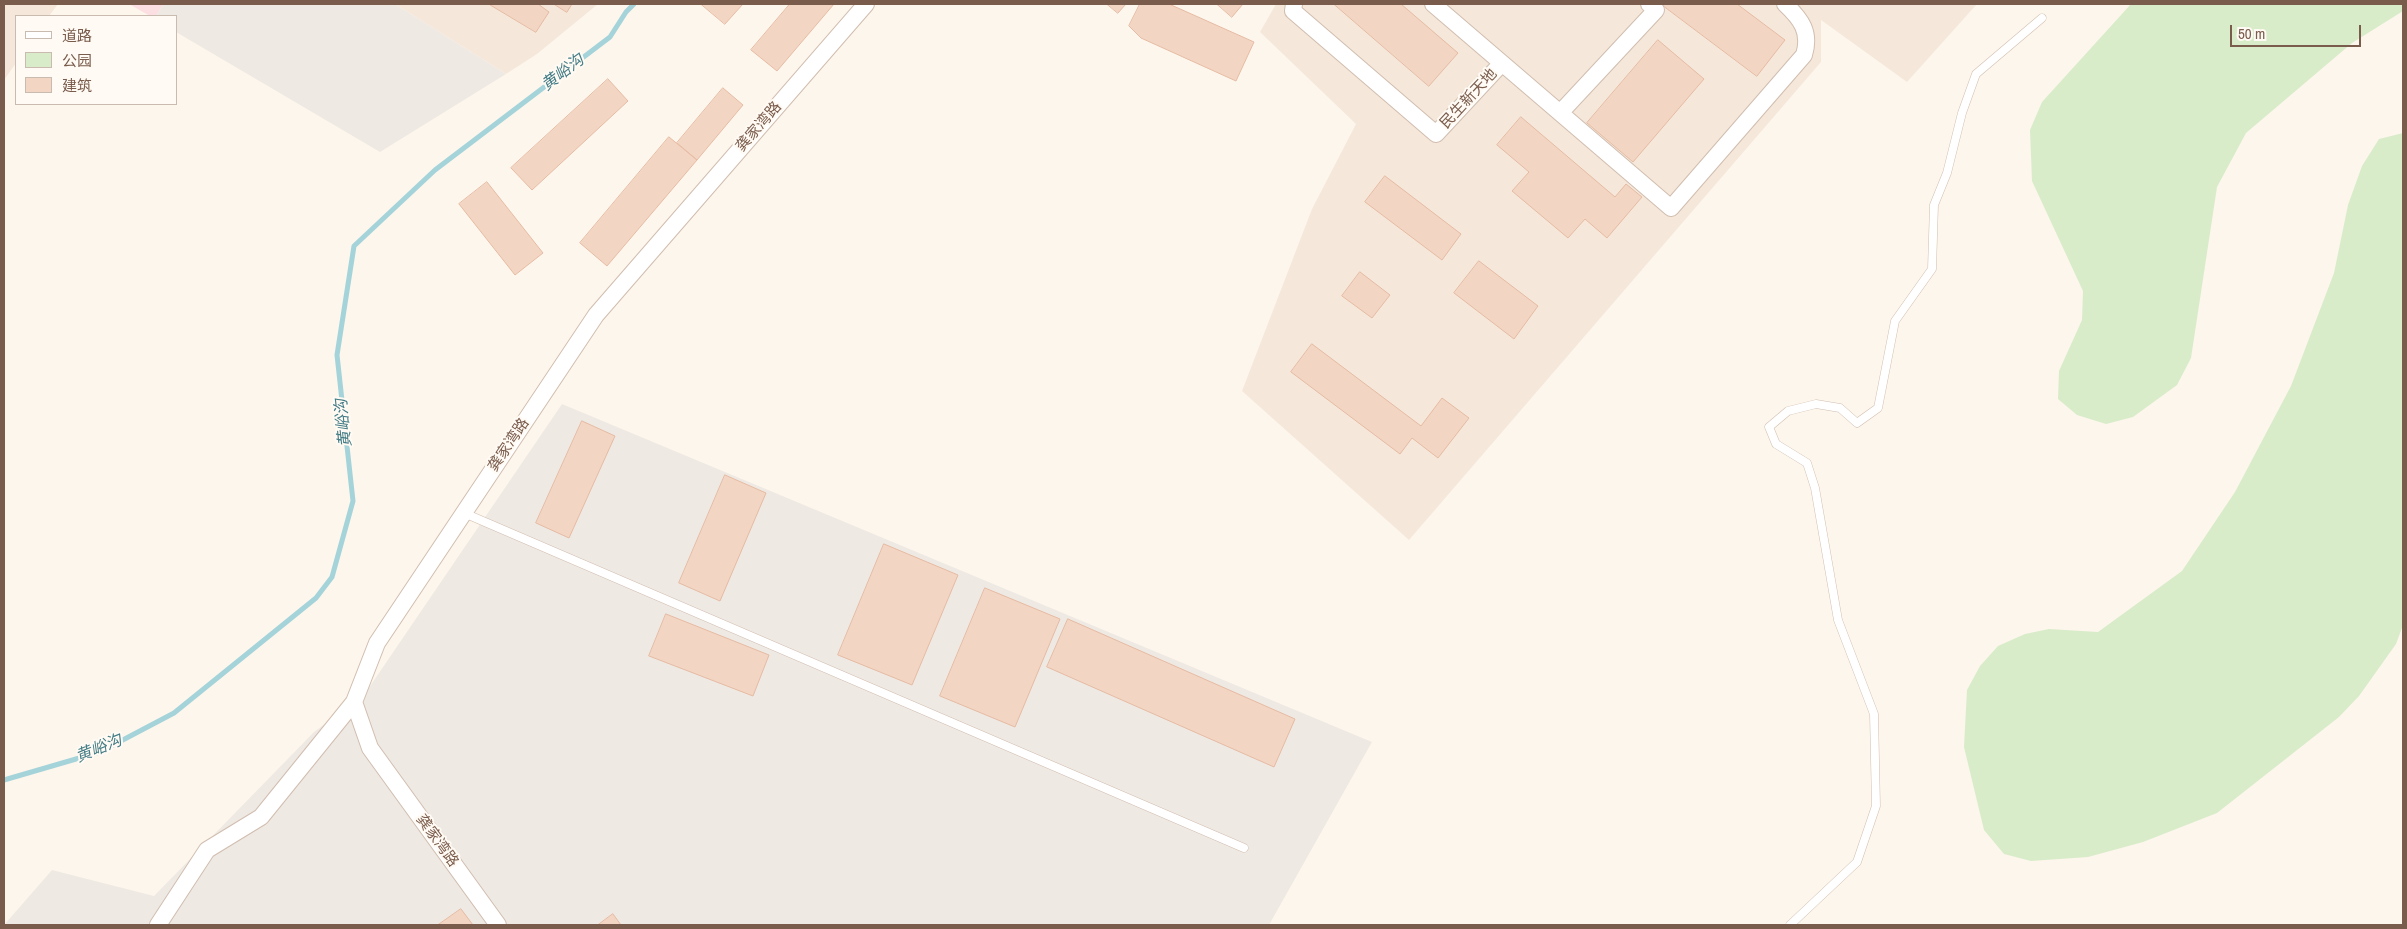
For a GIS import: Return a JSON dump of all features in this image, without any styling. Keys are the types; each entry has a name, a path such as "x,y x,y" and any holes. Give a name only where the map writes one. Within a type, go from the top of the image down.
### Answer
{"street":[{"name":"龚家湾路","path":"498,925 370,748 354,702 377,643 596,315 866,4"},
{"name":"民生新天地","path":"1294,4 1293,11 1436,134 1502,63"},
{"path":"1433,4 1671,208 1804,55 1807,44 1803,23 1784,4"},
{"path":"1560,113 1656,10 1649,4"},
{"path":"158,925 207,850 261,817 354,702"}],"lane":[{"path":"1790,925 1857,862 1876,806 1874,714 1838,620 1815,488 1807,463 1776,444 1769,427 1788,411 1816,404 1840,408 1857,423 1878,408 1895,321 1932,269 1934,205 1947,173 1962,113 1976,74 2042,18"},
{"path":"464,513 1244,848"}],"shaded area":[{"path":"4,4 58,4 50,15 15,15 15,64 4,80"},
{"path":"129,4 163,4 157,15 148,15"},
{"path":"163,4 395,4 506,74 380,152 178,33 178,15 157,15"},
{"path":"395,4 598,4 537,54 506,74"},
{"path":"1276,4 1977,4 1907,82 1821,20 1821,62 1409,540 1242,391 1312,209 1356,124 1260,32"},
{"path":"562,404 1372,742 1269,925 4,925 52,870 154,896 314,732 364,695"}],"green space":[{"path":"2131,4 2403,4 2403,11 2352,43 2246,133 2217,187 2191,358 2177,385 2133,417 2106,424 2077,415 2058,399 2059,371 2082,320 2083,291 2032,181 2030,130 2042,102"},
{"path":"2403,133 2403,625 2396,644 2359,696 2339,717 2217,813 2143,842 2088,857 2031,861 2004,854 1984,830 1964,747 1967,690 1980,666 1998,646 2025,634 2049,629 2098,632 2182,571 2235,492 2291,386 2334,273 2348,205 2362,166 2379,139"}],"building":[{"path":"489,4 538,4 549,12 536,32"},
{"path":"554,4 572,4 567,12"},
{"path":"701,4 743,4 725,24"},
{"path":"790,4 834,4 777,71 751,50"},
{"path":"1107,4 1126,4 1118,13"},
{"path":"1140,4 1169,4 1254,42 1236,81 1141,38 1129,26"},
{"path":"1217,4 1243,4 1232,17"},
{"path":"1334,4 1401,4 1458,53 1429,86"},
{"path":"1661,4 1737,4 1785,40 1757,76"},
{"path":"1658,40 1704,79 1633,162 1587,123"},
{"path":"608,79 628,101 532,190 511,168"},
{"path":"723,88 743,105 697,160 677,143"},
{"path":"1521,117 1615,197 1626,184 1642,197 1607,238 1585,219 1568,238 1512,191 1529,172 1497,145"},
{"path":"669,137 697,160 607,266 580,243"},
{"path":"1385,176 1461,234 1442,260 1365,202"},
{"path":"487,182 543,253 515,275 459,204"},
{"path":"1479,261 1538,306 1514,339 1454,293"},
{"path":"1360,272 1390,295 1372,318 1342,296"},
{"path":"1312,344 1421,426 1442,398 1469,418 1438,458 1412,438 1400,454 1291,372"},
{"path":"582,421 615,436 569,538 536,523"},
{"path":"725,475 766,493 720,601 679,583"},
{"path":"884,544 958,575 912,685 838,655"},
{"path":"985,588 1060,619 1015,727 940,696"},
{"path":"666,614 769,655 753,696 649,656"},
{"path":"1068,619 1295,719 1274,767 1047,667"},
{"path":"461,909 473,925 438,925"},
{"path":"613,914 621,925 598,925"}],"waterway":[{"name":"黄峪沟","path":"4,780 100,752 174,713 316,598 332,577 353,501 337,355 354,246 435,170 610,37 626,12 634,4"}]}
